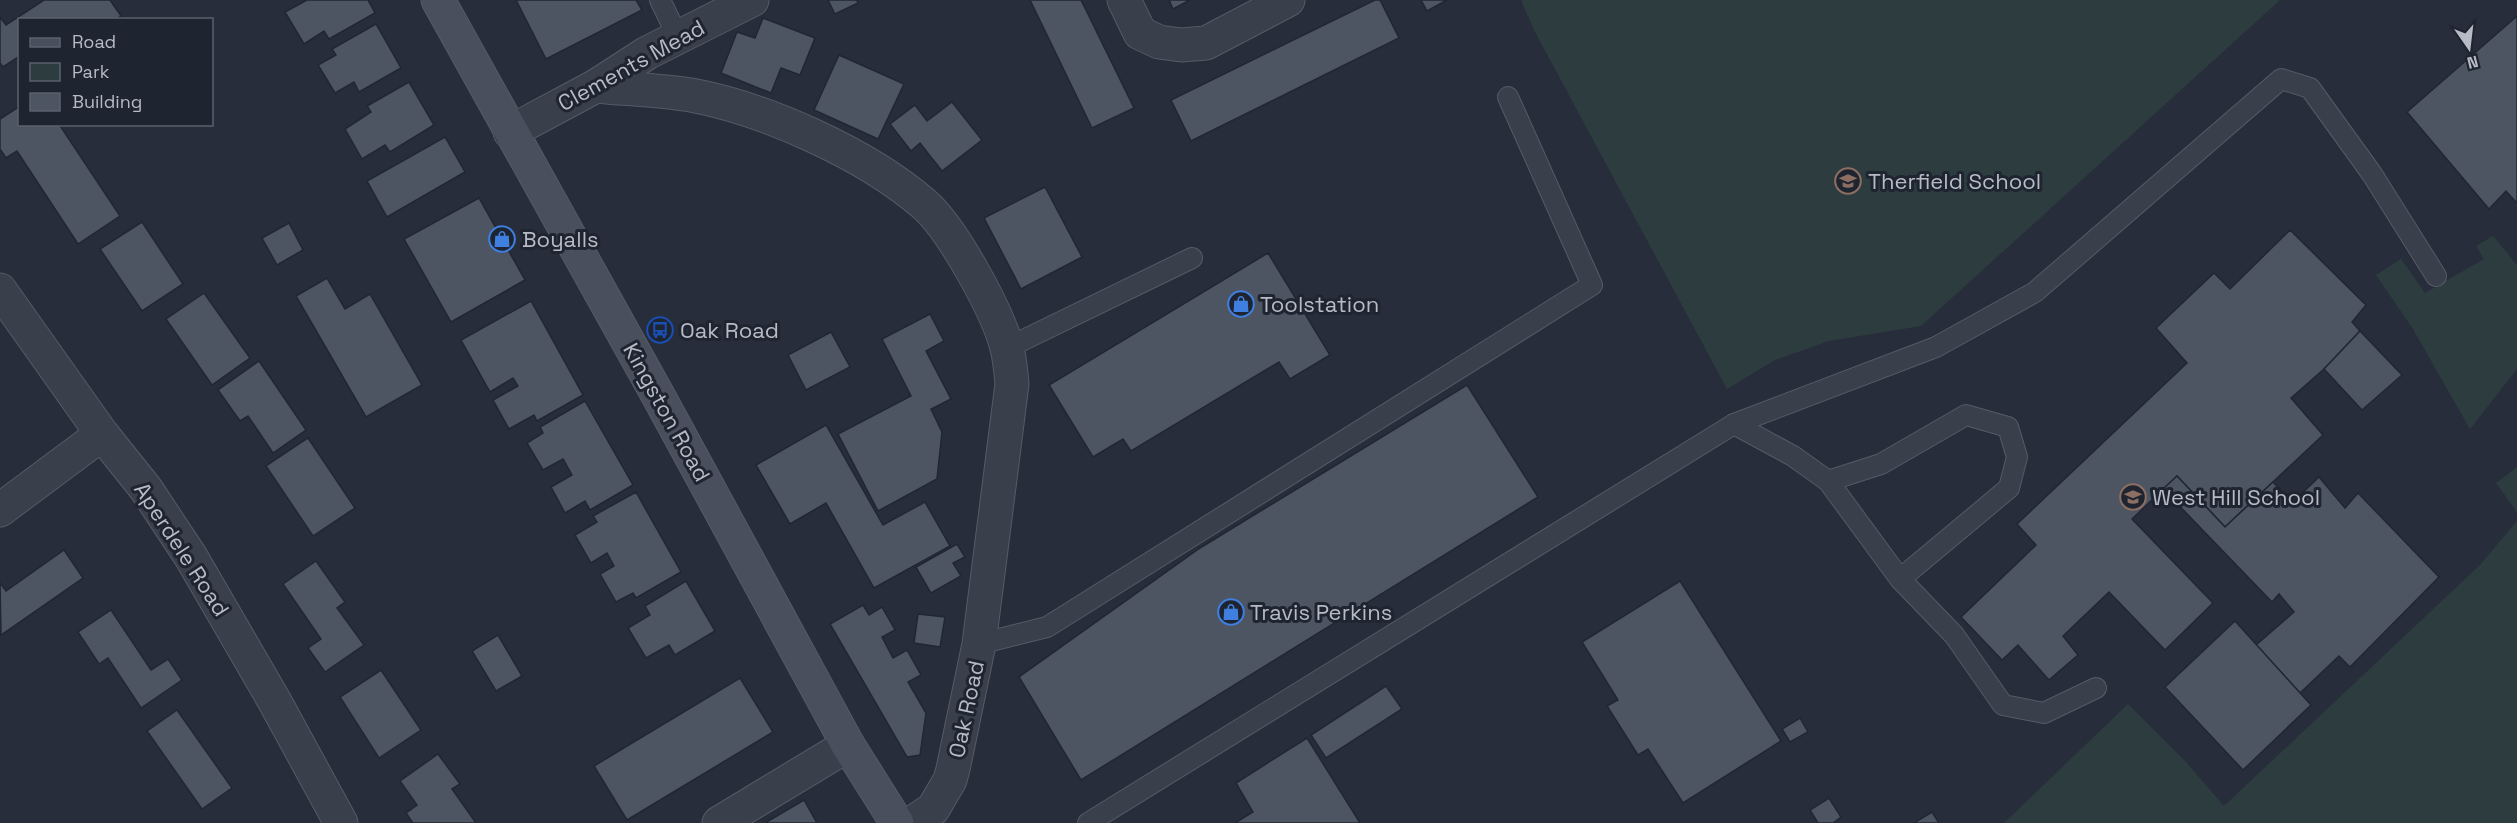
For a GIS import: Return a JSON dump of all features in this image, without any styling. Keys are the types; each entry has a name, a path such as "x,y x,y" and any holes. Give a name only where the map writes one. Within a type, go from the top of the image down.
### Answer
{"main road":[{"name":"Kingston Road","path":"438,0 654,388 848,745 897,823"}],"street":[{"name":"Clements Mead","path":"510,132 596,86 647,53 752,0"},
{"path":"1124,0 1140,33 1159,42 1181,45 1206,44 1288,0"},
{"name":"Oak Road","path":"596,86 690,95 743,109 817,139 878,170 926,205 957,243 992,310 1007,348 1012,384 979,644 950,780 933,809 912,823"},
{"name":"Aperdele Road","path":"0,290 102,434 146,489 191,557 264,681 341,823"},
{"path":"0,510 102,434"},
{"path":"719,823 848,745"}],"lane":[{"path":"660,0 678,37"},
{"path":"1088,823 1734,423 1936,347 2035,292 2281,79 2310,88 2372,174 2436,276"},
{"path":"979,644 1047,627 1592,285 1508,96"},
{"path":"1007,348 1192,258"},
{"path":"1828,481 1881,464 1966,415 2008,427 2017,457 2009,488 1900,579"},
{"path":"1734,423 1793,456 1828,481 1900,579 1954,635 2003,705 2044,713 2096,688"}],"green space":[{"name":"Therfield School","path":"1521,0 2280,0 1921,326 1829,341 1775,360 1727,389 1534,30"},
{"path":"2493,236 2517,265 2517,369 2470,429 2413,329 2376,275 2401,259 2425,293 2484,259 2476,246"},
{"path":"2517,467 2517,512 2496,483"},
{"path":"2517,521 2517,823 2004,823 2128,704 2185,761 2224,806 2480,565"}],"building":[{"path":"44,0 110,0 121,16 118,18 18,18 18,57 3,67 0,63 0,17 6,25"},
{"path":"307,0 368,0 375,13 329,39 324,31 304,44 285,12"},
{"path":"516,0 636,0 642,10 546,59"},
{"path":"828,0 857,0 858,3 835,14"},
{"path":"1030,0 1081,0 1134,108 1092,128"},
{"path":"1169,0 1190,0 1173,9"},
{"path":"1375,0 1380,0 1399,38 1191,141 1171,100"},
{"path":"1421,0 1447,0 1427,11"},
{"path":"2517,16 2517,203 2506,191 2489,209 2407,112"},
{"path":"763,18 815,38 800,75 781,68 771,93 721,73 737,32 755,38"},
{"path":"376,24 401,68 359,92 354,82 335,93 318,65 336,55 332,49"},
{"path":"839,55 904,84 878,139 814,110"},
{"path":"409,82 434,125 390,152 385,145 362,159 345,129 371,112 367,106"},
{"path":"952,102 982,140 942,171 920,143 911,151 890,124 915,105 927,121"},
{"path":"18,107 18,126 60,126 120,216 78,244 17,151 6,158 0,149 0,119"},
{"path":"445,137 465,172 387,217 367,181"},
{"path":"1045,187 1082,257 1021,289 984,218"},
{"path":"479,198 525,280 451,322 404,239"},
{"path":"142,222 183,284 142,311 100,249"},
{"path":"289,223 303,250 277,265 262,238"},
{"path":"2290,230 2366,305 2352,322 2360,331 2324,369 2291,398 2323,435 2225,527 2177,476 2132,519 2213,603 2165,650 2109,592 2063,636 2078,655 2049,680 2018,645 2002,660 1961,617 2036,545 2017,524 2187,363 2156,328 2214,273 2230,289"},
{"name":"Toolstation","path":"1268,253 1330,355 1290,379 1279,362 1131,451 1123,439 1093,457 1049,385"},
{"path":"327,278 345,309 370,294 422,385 366,417 296,296"},
{"path":"204,293 250,358 212,385 166,319"},
{"path":"531,301 583,395 537,421 534,415 509,429 493,400 518,386 513,378 490,392 461,340"},
{"path":"930,314 944,341 926,351 951,399 931,409 942,432 937,479 878,511 838,434 911,396 882,339"},
{"path":"2360,331 2402,375 2362,410 2324,369"},
{"path":"831,332 850,367 806,390 788,355"},
{"path":"259,361 306,430 273,453 248,416 240,421 218,390"},
{"name":"Travis Perkins","path":"1467,385 1538,497 1081,780 1019,677 1200,548"},
{"path":"585,401 633,485 590,510 585,501 565,513 551,487 572,475 563,459 543,470 527,443 543,433 540,427"},
{"path":"826,425 883,525 925,502 950,546 874,588 826,503 790,524 756,465"},
{"path":"308,438 355,508 313,536 266,466"},
{"path":"2177,476 2225,527 2273,482 2292,503 2319,477 2345,508 2358,493 2439,577 2350,667 2339,656 2300,693 2256,645 2294,612 2279,594 2272,602 2163,489"},
{"path":"636,492 681,572 636,598 633,593 616,602 600,574 614,566 607,553 591,563 575,535 597,522 593,516"},
{"path":"957,544 965,557 953,563 961,576 931,593 916,567"},
{"path":"64,550 83,578 1,635 0,583 6,591"},
{"path":"316,561 345,602 337,608 364,645 325,672 308,648 321,639 283,584"},
{"path":"686,581 715,631 675,655 669,645 646,658 628,628 650,615 645,606"},
{"path":"1680,581 1781,741 1683,803 1648,749 1638,755 1607,706 1618,700 1582,642"},
{"path":"863,605 869,615 882,607 895,630 882,637 893,658 907,650 921,675 908,682 926,713 920,755 907,757 830,624"},
{"path":"111,610 151,670 168,659 182,680 141,708 108,658 99,664 78,632"},
{"path":"918,614 945,617 940,647 914,643"},
{"path":"2235,621 2311,705 2243,770 2165,687"},
{"path":"498,635 522,676 496,691 472,651"},
{"path":"381,670 421,730 379,758 340,697"},
{"path":"740,678 773,732 627,820 594,766"},
{"path":"1386,686 1402,709 1326,758 1311,735"},
{"path":"177,710 232,788 202,809 147,731"},
{"path":"1800,718 1808,732 1790,742 1782,729"},
{"path":"1307,738 1360,823 1235,823 1253,812 1236,783"},
{"path":"438,754 460,784 452,789 476,823 413,823 406,813 417,805 400,781"},
{"path":"1829,798 1841,817 1833,823 1818,823 1810,810"},
{"path":"804,800 817,823 765,823"},
{"path":"1932,812 1939,823 1914,823"}],"place":[{"name":"Therfield School","path":"1848,181"},
{"name":"Boyalls","path":"502,239"},
{"name":"Toolstation","path":"1241,304"},
{"name":"Oak Road","path":"660,330"},
{"name":"West Hill School","path":"2133,497"},
{"name":"Travis Perkins","path":"1231,612"}]}
